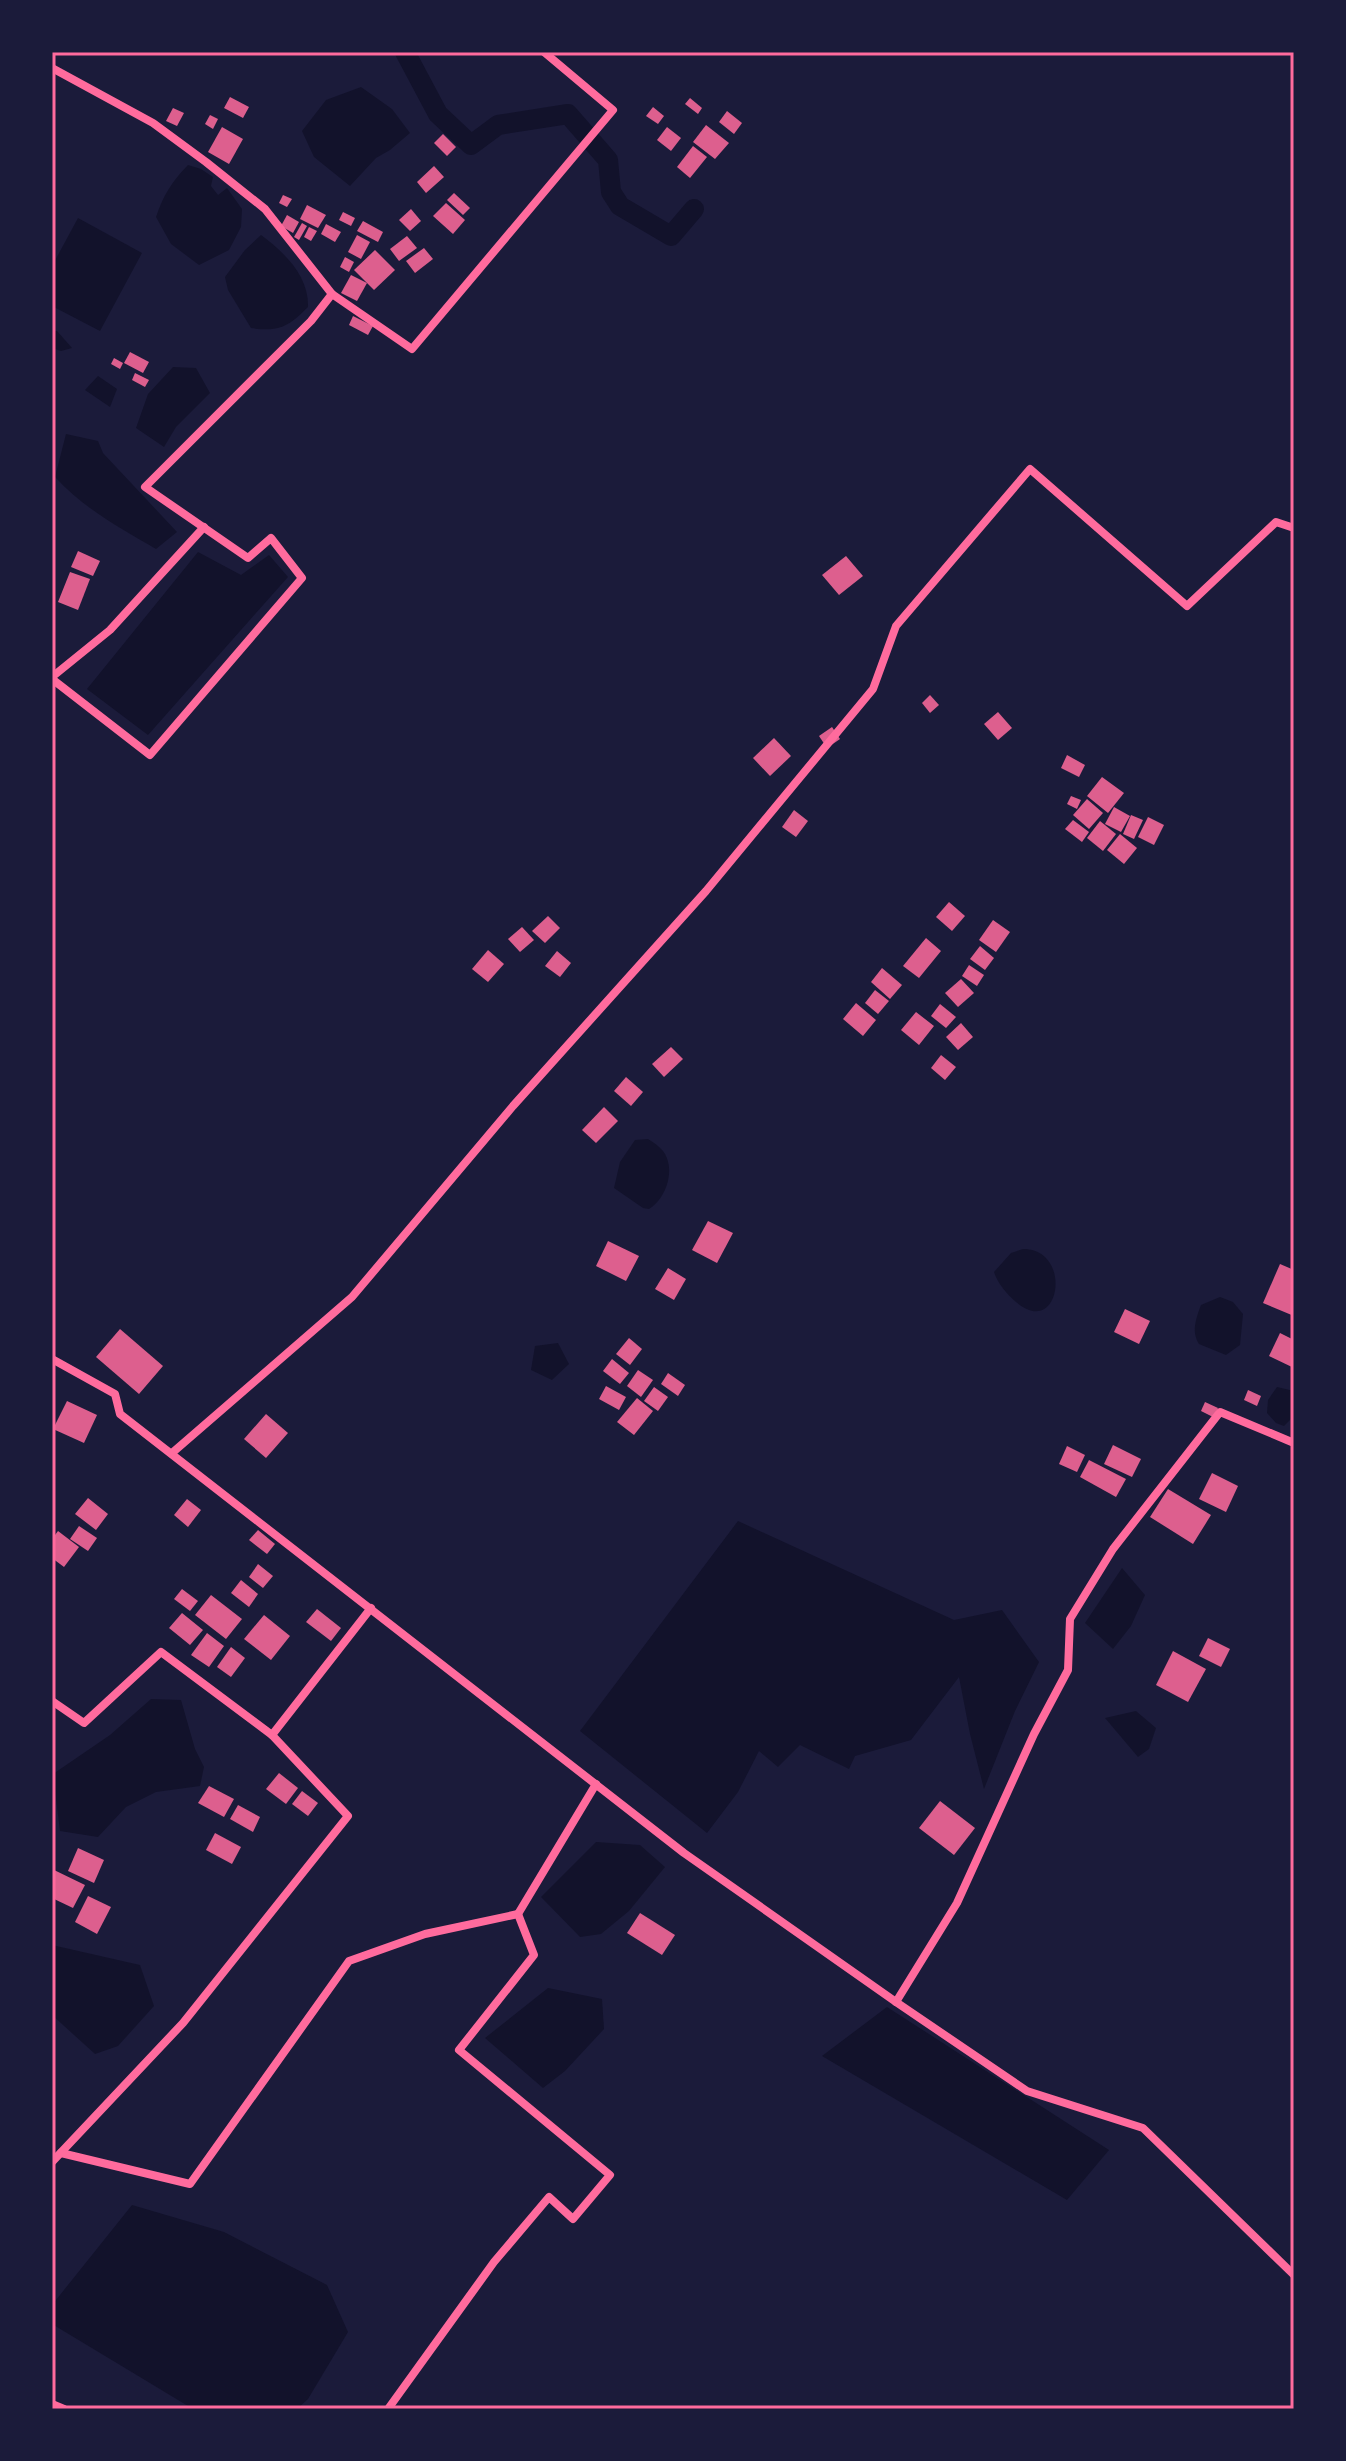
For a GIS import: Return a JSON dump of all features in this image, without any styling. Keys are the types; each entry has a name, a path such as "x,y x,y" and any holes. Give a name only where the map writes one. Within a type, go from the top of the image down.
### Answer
{"street":[{"path":"52,68 153,123 230,181 265,209 332,294 412,349 613,110 544,52"},
{"path":"204,527 110,630 52,678 150,755 302,578 271,538 248,558 204,527 145,487 311,321 332,294"},
{"path":"172,1453 352,1297 513,1106 706,891 873,689 896,626 1030,469 1187,606 1276,522 1294,528"},
{"path":"52,1359 115,1394 120,1414 684,1853 1027,2091 1143,2128 1294,2275"},
{"path":"896,2002 957,1903 1034,1734 1068,1670 1070,1619 1113,1549 1220,1412 1294,1443"},
{"path":"272,1735 371,1608"},
{"path":"52,1701 84,1723 161,1652 272,1735 348,1816 183,2023 52,2162"},
{"path":"61,2153 190,2184 349,1961 425,1934 518,1914 596,1784"},
{"path":"388,2409 494,2262 549,2197 573,2219 610,2175 459,2050 534,1955 518,1914"},
{"path":"52,2404 64,2409"}],"shaded area":[{"path":"361,87 392,109 410,133 376,158 350,186 314,157 302,131 326,100"},
{"path":"188,165 213,177 211,186 218,195 227,188 242,209 241,227 229,250 199,265 171,244 156,217 169,189"},
{"path":"78,218 142,253 100,331 52,306 52,266"},
{"path":"261,235 300,275 308,307 289,323 269,329 251,328 228,290 225,277"},
{"path":"52,331 57,331 72,348 61,351 52,348"},
{"path":"173,367 196,368 210,393 176,427 164,447 136,428 148,394"},
{"path":"98,376 117,389 110,407 85,390"},
{"path":"66,434 98,441 103,453 177,532 156,549 102,517 66,488 55,477"},
{"path":"198,552 241,575 269,555 288,577 148,735 87,689"},
{"path":"648,1139 663,1151 669,1166 665,1190 649,1209 614,1188 620,1162 635,1140"},
{"path":"1023,1249 1039,1253 1050,1263 1055,1276 1051,1302 1043,1310 1031,1311 1016,1302 994,1272 1011,1253"},
{"path":"1220,1297 1233,1302 1243,1314 1240,1345 1226,1355 1199,1344 1195,1335 1201,1305"},
{"path":"558,1343 569,1364 552,1380 531,1370 535,1346"},
{"path":"1277,1387 1294,1391 1294,1416 1284,1426 1276,1423 1267,1413 1268,1400"},
{"path":"738,1521 954,1620 1002,1610 1039,1662 1015,1711 984,1789 959,1677 911,1740 855,1756 849,1769 800,1745 778,1767 759,1751 738,1792 707,1833 580,1731"},
{"path":"1122,1568 1145,1595 1131,1626 1113,1649 1085,1623"},
{"path":"151,1699 181,1700 195,1749 204,1767 200,1786 156,1792 126,1807 98,1837 60,1831 53,1774 110,1735"},
{"path":"1136,1711 1156,1728 1149,1749 1138,1757 1105,1718"},
{"path":"596,1842 640,1845 665,1867 629,1911 601,1934 580,1937 541,1897"},
{"path":"52,1945 140,1965 154,2006 118,2046 95,2054 52,2015"},
{"path":"548,1988 602,1999 604,2029 565,2071 543,2088 485,2038"},
{"path":"887,2007 1109,2150 1067,2200 822,2056"},
{"path":"132,2205 224,2232 327,2285 348,2332 308,2399 297,2409 193,2409 52,2324 52,2305"}],"building":[{"path":"230,97 249,107 243,118 224,108"},
{"path":"690,98 702,108 698,114 685,104"},
{"path":"653,107 664,116 658,124 646,116"},
{"path":"173,108 184,113 177,126 166,121"},
{"path":"727,111 742,123 734,134 719,122"},
{"path":"210,115 218,119 213,129 205,124"},
{"path":"706,125 729,143 715,159 693,142"},
{"path":"222,127 243,139 229,164 208,152"},
{"path":"667,127 681,138 671,151 657,140"},
{"path":"443,134 456,147 447,156 434,143"},
{"path":"693,146 707,157 690,178 677,167"},
{"path":"434,166 444,177 426,193 417,182"},
{"path":"454,193 470,208 463,215 447,200"},
{"path":"283,195 292,199 287,207 279,203"},
{"path":"446,203 465,220 453,234 433,216"},
{"path":"307,205 326,215 318,228 300,219"},
{"path":"411,209 421,221 410,231 399,220"},
{"path":"343,212 355,218 351,226 339,220"},
{"path":"287,215 299,222 293,233 281,226"},
{"path":"363,221 383,232 378,242 357,231"},
{"path":"302,223 307,226 299,240 294,237"},
{"path":"326,224 341,232 335,242 321,234"},
{"path":"309,227 317,231 311,241 304,237"},
{"path":"357,235 370,242 361,259 348,252"},
{"path":"407,236 417,248 399,261 390,249"},
{"path":"424,248 433,259 415,273 406,261"},
{"path":"375,250 395,270 374,290 354,270"},
{"path":"345,257 354,262 349,272 340,267"},
{"path":"351,275 367,283 357,301 341,293"},
{"path":"353,316 373,326 368,335 349,325"},
{"path":"130,352 149,362 143,373 124,363"},
{"path":"114,358 123,363 120,369 111,364"},
{"path":"135,373 149,380 145,387 132,380"},
{"path":"78,551 100,561 93,576 71,567"},
{"path":"846,556 863,576 839,595 822,575"},
{"path":"70,572 90,579 78,610 58,602"},
{"path":"930,695 939,705 930,713 922,703"},
{"path":"998,712 1012,728 998,740 984,724"},
{"path":"832,727 840,739 827,748 819,736"},
{"path":"774,738 791,756 770,776 753,758"},
{"path":"1067,755 1085,765 1079,777 1061,768"},
{"path":"1102,777 1124,793 1108,813 1087,796"},
{"path":"1071,796 1081,800 1077,809 1067,804"},
{"path":"1087,799 1103,813 1089,829 1073,815"},
{"path":"1114,807 1130,816 1121,832 1105,824"},
{"path":"794,810 808,821 796,837 782,827"},
{"path":"1131,815 1143,820 1134,839 1123,834"},
{"path":"1148,817 1164,825 1154,845 1138,837"},
{"path":"1073,820 1089,832 1082,842 1065,829"},
{"path":"1100,821 1116,834 1103,851 1087,838"},
{"path":"1120,834 1137,848 1124,864 1107,850"},
{"path":"949,902 965,916 952,931 936,917"},
{"path":"548,916 560,928 545,943 532,931"},
{"path":"993,920 1010,932 996,952 979,940"},
{"path":"522,927 534,940 520,952 508,939"},
{"path":"926,938 941,951 919,978 903,966"},
{"path":"980,946 994,958 985,970 970,959"},
{"path":"488,950 504,964 488,982 472,969"},
{"path":"557,951 571,963 560,977 545,966"},
{"path":"969,965 984,975 977,986 962,976"},
{"path":"882,968 902,985 890,999 871,982"},
{"path":"961,979 974,993 958,1007 945,993"},
{"path":"875,990 889,1001 878,1014 865,1003"},
{"path":"856,1003 876,1020 863,1036 843,1019"},
{"path":"940,1004 956,1017 946,1028 931,1016"},
{"path":"916,1012 934,1026 919,1045 901,1030"},
{"path":"961,1023 973,1037 958,1050 946,1037"},
{"path":"671,1047 683,1059 664,1077 652,1064"},
{"path":"941,1055 956,1067 945,1080 931,1068"},
{"path":"626,1077 643,1092 631,1106 614,1091"},
{"path":"604,1107 618,1121 596,1143 582,1130"},
{"path":"708,1221 733,1233 717,1263 692,1250"},
{"path":"608,1241 639,1256 626,1281 596,1266"},
{"path":"1280,1264 1294,1270 1294,1316 1263,1303"},
{"path":"668,1268 686,1279 674,1300 655,1289"},
{"path":"1125,1309 1150,1321 1139,1344 1114,1332"},
{"path":"120,1329 163,1366 139,1394 96,1357"},
{"path":"1280,1333 1294,1340 1294,1368 1269,1356"},
{"path":"629,1338 642,1349 630,1365 616,1354"},
{"path":"612,1359 629,1373 620,1384 603,1371"},
{"path":"638,1370 653,1380 641,1397 627,1386"},
{"path":"668,1373 685,1385 678,1396 661,1384"},
{"path":"606,1386 626,1397 619,1410 599,1399"},
{"path":"654,1387 668,1397 658,1411 644,1401"},
{"path":"1248,1390 1261,1396 1257,1406 1244,1400"},
{"path":"637,1398 653,1411 634,1435 617,1422"},
{"path":"67,1401 97,1415 84,1443 53,1429"},
{"path":"1205,1402 1218,1408 1213,1417 1201,1411"},
{"path":"266,1414 288,1433 266,1458 244,1439"},
{"path":"1113,1445 1141,1459 1132,1477 1104,1464"},
{"path":"1067,1446 1085,1455 1077,1472 1059,1464"},
{"path":"1089,1460 1126,1479 1116,1497 1080,1477"},
{"path":"1212,1473 1238,1486 1226,1512 1199,1499"},
{"path":"1168,1489 1211,1515 1193,1544 1150,1517"},
{"path":"88,1498 108,1514 96,1530 75,1514"},
{"path":"187,1499 201,1510 188,1527 174,1515"},
{"path":"79,1526 97,1538 88,1551 70,1539"},
{"path":"258,1530 275,1544 267,1554 249,1540"},
{"path":"58,1531 79,1547 64,1567 52,1558 52,1539"},
{"path":"258,1564 273,1576 263,1588 249,1577"},
{"path":"241,1580 258,1594 249,1607 231,1593"},
{"path":"182,1589 198,1601 190,1611 174,1599"},
{"path":"211,1595 242,1619 226,1639 195,1615"},
{"path":"317,1609 341,1628 331,1641 306,1622"},
{"path":"182,1613 203,1630 190,1645 169,1628"},
{"path":"264,1615 290,1636 271,1660 244,1639"},
{"path":"207,1633 224,1646 209,1667 191,1655"},
{"path":"1208,1638 1230,1649 1221,1667 1199,1656"},
{"path":"231,1647 245,1658 231,1677 217,1667"},
{"path":"1173,1651 1206,1669 1188,1702 1156,1685"},
{"path":"279,1773 298,1788 286,1804 266,1789"},
{"path":"209,1786 234,1799 224,1817 198,1803"},
{"path":"302,1791 318,1803 308,1816 292,1804"},
{"path":"940,1801 975,1828 954,1855 919,1828"},
{"path":"238,1805 260,1817 253,1832 230,1819"},
{"path":"215,1833 241,1847 232,1864 206,1850"},
{"path":"78,1848 104,1860 94,1883 68,1871"},
{"path":"52,1869 85,1885 73,1908 52,1898"},
{"path":"88,1896 111,1907 97,1934 75,1922"},
{"path":"640,1913 675,1935 662,1955 627,1933"}],"waterway":[{"path":"405,52 438,114 471,145 498,125 568,114 608,160 611,192 620,206 671,236 694,209"}]}
